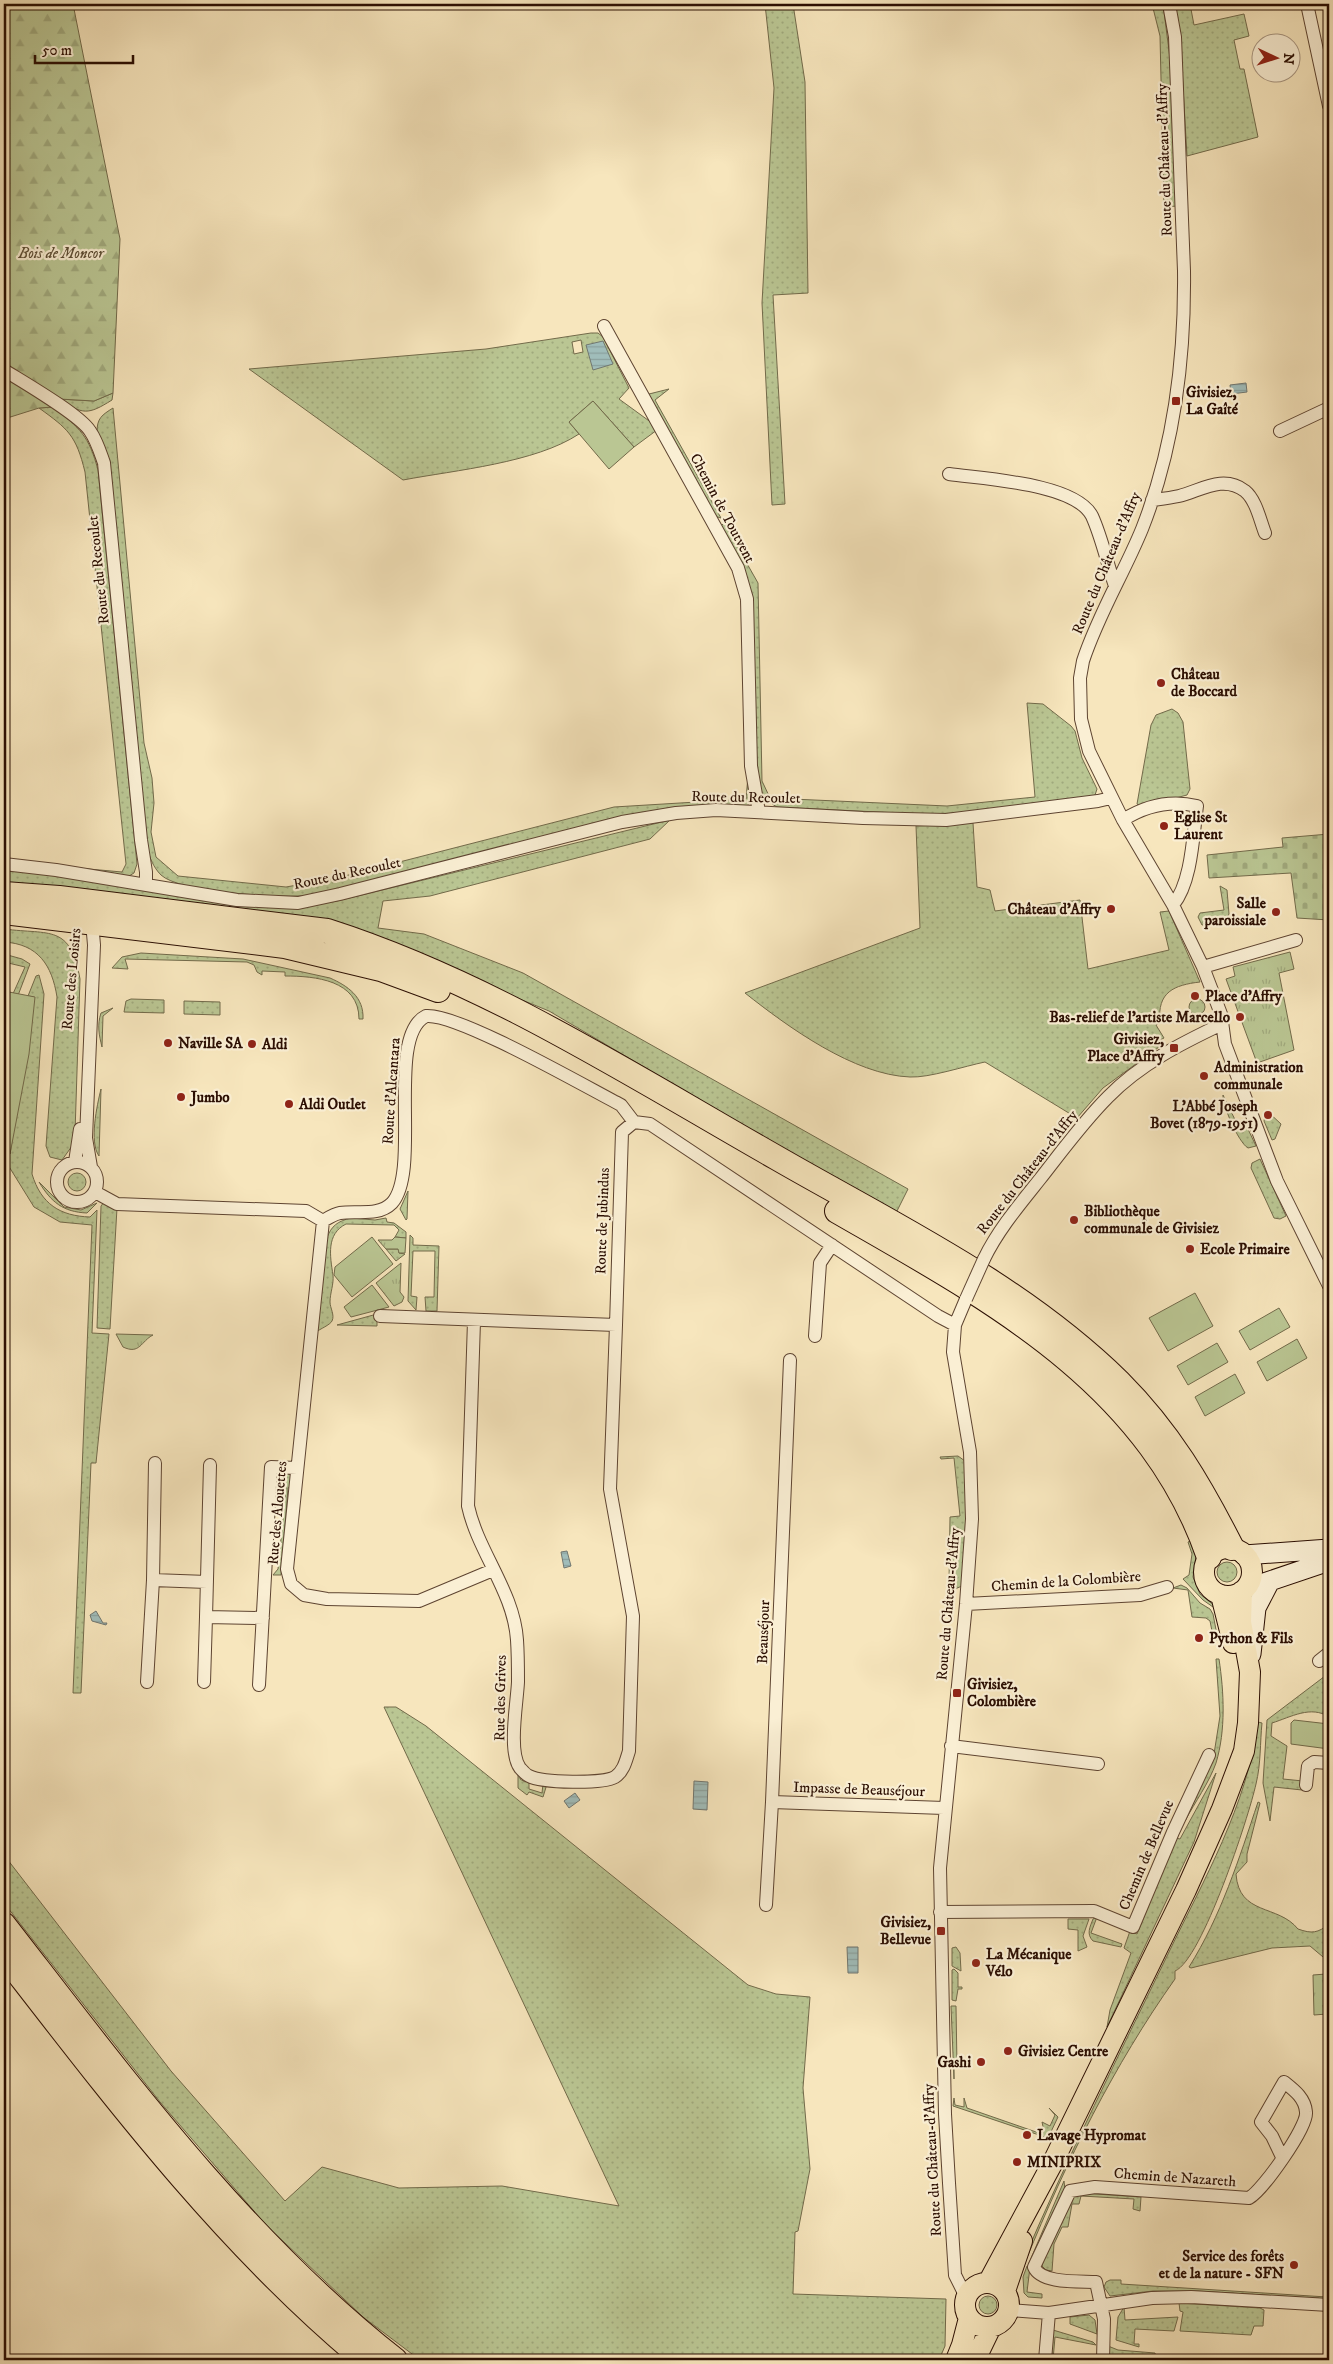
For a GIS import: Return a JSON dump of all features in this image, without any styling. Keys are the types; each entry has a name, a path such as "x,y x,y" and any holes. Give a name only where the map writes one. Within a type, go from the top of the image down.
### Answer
{"highway":[{"path":"4,894 93,912 285,946 381,968 456,997 534,1036 925,1262 998,1306 1046,1341 1094,1381 1141,1433 1180,1492 1198,1529 1208,1557"},
{"path":"4,912 93,912 327,931 448,977 508,1005 600,1055 963,1263 1048,1321 1101,1365 1158,1424 1189,1467 1238,1552"},
{"path":"4,1925 123,2077 234,2209 306,2283 395,2360"},
{"path":"4,1955 108,2088 220,2221 293,2296 365,2360"}],"main road":[{"path":"1329,1549 1238,1552 1221,1548 1208,1557 1204,1566 1204,1578 1212,1591 1221,1595 1233,1596 1243,1590 1329,1561"},
{"path":"1238,1552 1250,1563 1252,1573 1243,1590 1241,1622 1250,1672"},
{"path":"1001,2295 975,2286 966,2297 966,2311 969,2318 983,2327 992,2327 1003,2322 1001,2295 1041,2187 1186,1890 1222,1809 1247,1737 1254,1612 1270,1581"},
{"path":"1221,1595 1232,1640 1236,1686 1232,1747 1222,1809"},
{"path":"956,2360 969,2318"},
{"path":"975,2360 992,2327"}],"street":[{"name":"Route du Château-d'Affry","path":"1169,4 1175,37 1185,307 1176,397 1152,500 1141,529 1088,644 1080,678 1081,720 1089,750 1123,820 1173,905"},
{"path":"1307,4 1329,106"},
{"name":"Chemin de Toutvent","path":"604,326 738,568 747,599 751,766 759,812"},
{"name":"Route du Recoulet","path":"4,370 46,396 89,429 97,442 104,464 146,884 237,900 298,903 622,822 676,813 716,810 863,818 946,820 1112,798"},
{"path":"1280,431 1329,408"},
{"path":"949,474 1045,487 1074,499 1091,515 1115,586"},
{"path":"1152,500 1179,496 1215,483 1227,484 1245,491 1257,510 1264,532"},
{"path":"1123,820 1147,808 1166,804 1181,802 1196,806 1190,861 1180,897 1173,905 1203,966 1221,1014 1225,1044 1277,1181 1329,1286"},
{"path":"4,864 146,884"},
{"name":"Route des Loisirs","path":"75,1162 80,1133 84,982 87,946 93,912"},
{"name":"Route des Loisirs","path":"93,912 94,945 86,1138 91,1167 97,1180 95,1192"},
{"path":"1203,966 1296,940"},
{"name":"Route d'Alcantara","path":"323,1220 339,1213 377,1211 390,1204 399,1190 402,1175 408,1046 415,1026 426,1016 436,1017 460,1025 501,1043 621,1105 634,1122"},
{"name":"Route du Château-d'Affry","path":"966,2297 955,2274 945,2106 940,1912 940,1868 944,1808 966,1604 972,1478 966,1424 953,1352 955,1325 991,1245 1012,1215 1082,1126 1109,1096 1138,1072 1174,1048 1222,1024"},
{"path":"634,1122 650,1124 938,1316 955,1325"},
{"name":"Route de Jubindus","path":"616,1325 622,1132 634,1122"},
{"path":"91,1167 75,1162 61,1170 56,1183 61,1195 72,1202 79,1202 91,1197 95,1192 117,1204 306,1211 323,1220"},
{"name":"Rue des Alouettes","path":"323,1220 287,1568 291,1584 304,1595 327,1599 419,1601 493,1570"},
{"path":"815,1336 820,1262 832,1245"},
{"path":"380,1316 616,1325"},
{"name":"Rue des Grives","path":"474,1321 468,1506 472,1525 511,1610 517,1638 518,1681 515,1753 520,1767 528,1776 542,1779 595,1781 607,1780 616,1776 625,1766 629,1751 633,1616 610,1489 616,1325"},
{"name":"Beauséjour","path":"766,1905 790,1360"},
{"path":"148,1682 153,1580 155,1463"},
{"path":"204,1682 210,1465"},
{"path":"259,1685 271,1467 297,1468"},
{"path":"153,1580 207,1582"},
{"name":"Chemin de la Colombière","path":"966,1604 1140,1595 1167,1586"},
{"path":"206,1617 263,1618"},
{"path":"951,1746 1098,1764"},
{"name":"Chemin de Bellevue","path":"940,1912 1094,1911 1133,1927 1173,1832 1209,1755"},
{"path":"1306,1785 1308,1766 1314,1762 1329,1764"},
{"name":"Impasse de Beauséjour","path":"772,1802 944,1808"},
{"name":"Chemin de Nazareth","path":"1102,2305 1096,2282 1045,2278 1037,2274 1034,2267 1070,2191 1095,2187 1249,2198 1256,2194 1282,2158 1304,2126 1307,2114 1299,2095 1284,2082 1260,2122 1272,2136 1282,2158"},
{"path":"1001,2295 1049,2313 1152,2298 1191,2297 1329,2305"},
{"path":"1102,2305 1104,2320 1103,2360"},
{"path":"1044,2360 1049,2313"}],"green space":[{"name":"Bois de Moncor","path":"4,4 73,4 120,239 113,393 94,401 59,399 53,407 39,408 4,419"},
{"path":"765,4 793,4 805,82 808,293 773,295 785,504 772,505 762,303 774,88"},
{"path":"1152,4 1163,4 1171,66 1177,206 1164,207 1160,36"},
{"path":"1175,4 1190,4 1194,25 1244,14 1249,36 1234,40 1240,69 1244,69 1258,137 1187,156 1180,35"},
{"path":"598,333 603,337 629,388 619,399 652,423 657,430 634,447 593,401 569,422 579,434 561,444 518,459 403,480 249,369 486,349","holes":["581,340 583,352 574,354 572,342"]},
{"path":"669,389 655,400 721,518 714,516 645,395"},
{"path":"113,393 112,400 97,408 86,411 74,408 59,399 94,401"},
{"path":"593,401 634,447 609,469 569,422"},
{"path":"53,407 77,427 87,441 98,470 137,864 134,873 129,876 56,866 122,872 126,864 85,472 82,459 70,434 39,408"},
{"path":"113,408 144,743 152,778 154,803 151,832 156,857 178,876 286,887 337,878 614,807 746,799 749,765 751,803 746,806 718,805 338,890 307,895 266,896 225,892 186,886 161,875 154,866 147,848 97,432 101,417"},
{"path":"724,523 758,583 762,781 770,798 947,806 1035,797 1027,703 1043,704 1075,731 1082,758 1097,789 1095,795 1090,798 964,813 918,814 777,807 773,805 764,796 757,780 751,599 720,527"},
{"path":"1172,709 1178,713 1183,722 1190,789 1187,795 1141,807 1137,804 1151,725 1156,715"},
{"path":"670,820 650,839 430,896 383,901 378,928 424,934 523,973 908,1189 895,1215 549,1011 334,923 4,887 4,867 143,888 337,901"},
{"path":"973,823 977,887 990,890 995,911 1080,900 1088,969 1169,950 1160,912 1169,911 1200,982 1182,985 1164,997 1161,1004 1160,1022 1156,1025 1164,1038 1156,1042 1159,1047 1103,1088 1077,1118 985,1062 918,1077 889,1074 867,1068 845,1059 801,1034 745,993 920,928 916,826"},
{"path":"1329,834 1329,920 1297,918 1291,873 1209,878 1207,855 1283,847 1282,838"},
{"path":"1220,886 1227,890 1229,914 1225,921 1202,925 1198,917 1200,913 1224,910"},
{"path":"4,929 46,933 56,936 71,949 76,961 80,979 75,1133 72,1146 62,1160 50,1157 46,1146 57,997 55,986 47,966 41,958 26,947 4,942"},
{"path":"1290,952 1294,969 1279,973 1294,1050 1257,1063 1226,979 1235,976 1233,967"},
{"path":"141,953 243,959 330,978 354,993 361,1004 363,1019 359,1019 357,1006 352,996 343,988 333,983 309,977 285,976 285,972 262,971 262,975 257,972 254,965 247,962 125,959 128,969 112,968 122,957"},
{"path":"4,954 22,959 30,964 17,998 12,996 25,967 4,962"},
{"path":"39,975 44,994 32,1174 46,1201 61,1211 90,1217 97,1210 92,1333 109,1334 96,1463 91,1463 81,1693 73,1693 92,1225 60,1222 34,1207 8,1165 4,1164 4,1153 10,1154 34,997 28,996 36,976"},
{"path":"4,991 35,997 29,1054 10,1154 4,1153"},
{"path":"131,999 164,1000 164,1013 124,1012 126,1001"},
{"path":"1197,999 1203,1001 1205,1007 1203,1013 1197,1015 1191,1013 1189,1007 1191,1001"},
{"path":"184,1001 220,1002 220,1015 184,1014"},
{"path":"113,1008 103,1016 102,1047 99,1030 101,1013"},
{"path":"101,1089 99,1156 96,1150 94,1133"},
{"path":"1223,1095 1240,1130 1247,1127 1256,1146 1248,1148 1235,1131 1223,1100"},
{"path":"1266,1110 1281,1124 1275,1139 1272,1140 1264,1121"},
{"path":"1260,1159 1286,1216 1280,1219 1274,1218 1251,1168 1252,1163"},
{"path":"73,1173 81,1173 86,1178 84,1189 73,1191 68,1186 68,1178"},
{"path":"39,1182 64,1207 81,1210 97,1203 87,1213 71,1211 58,1205"},
{"path":"408,1191 407,1219 406,1220 400,1209"},
{"path":"104,1202 117,1208 110,1329 97,1328 101,1206"},
{"path":"351,1218 375,1220 386,1218 387,1222 394,1223 406,1232 406,1238 395,1237 399,1230 394,1225 346,1224 340,1228 332,1240 331,1246 333,1278 330,1302 333,1319 329,1324 316,1332 327,1238 336,1225"},
{"path":"410,1235 413,1238 413,1245 439,1246 437,1311 426,1311 425,1297 434,1297 435,1251 413,1251 411,1296 417,1297 416,1310 408,1301"},
{"path":"372,1237 393,1264 352,1297 334,1275 335,1267"},
{"path":"395,1237 406,1238 405,1253 399,1253 398,1249 386,1249 378,1240 392,1240"},
{"path":"386,1249 399,1249 399,1253 405,1254 396,1261"},
{"path":"401,1263 400,1292 404,1297 402,1302 394,1306 376,1283"},
{"path":"372,1285 389,1307 351,1317 344,1307"},
{"path":"1195,1293 1213,1326 1168,1351 1149,1318"},
{"path":"1279,1308 1290,1327 1250,1350 1239,1331"},
{"path":"377,1314 377,1326 337,1325"},
{"path":"116,1334 153,1335 137,1348 129,1349 123,1347"},
{"path":"1297,1339 1307,1358 1267,1381 1257,1362"},
{"path":"1217,1343 1228,1362 1188,1385 1177,1366"},
{"path":"1235,1374 1245,1393 1205,1416 1195,1397"},
{"path":"958,1456 965,1461 966,1514 962,1586 955,1589 949,1584 950,1517 960,1516 954,1458 941,1459 940,1457"},
{"path":"282,1472 288,1472 293,1479 292,1486 288,1488 281,1575 273,1575 278,1569 286,1488 280,1478"},
{"path":"1194,1539 1196,1556 1193,1577 1200,1594 1215,1606 1213,1607 1203,1600 1183,1579 1189,1575 1192,1554 1188,1542"},
{"path":"1227,1562 1234,1565 1237,1572 1234,1579 1227,1582 1220,1579 1217,1572 1220,1565"},
{"path":"1181,1585 1187,1588 1200,1603 1210,1609 1213,1614 1218,1640 1214,1641 1210,1621 1206,1618 1192,1617 1188,1590 1173,1588"},
{"path":"1216,1659 1219,1659 1223,1698 1223,1724 1219,1750 1210,1778 1185,1821 1214,1754 1220,1716"},
{"path":"1329,1673 1329,1717 1315,1712 1308,1712 1272,1723 1271,1736 1287,1746 1283,1779 1303,1781 1302,1790 1274,1787 1270,1821 1263,1783 1267,1720"},
{"path":"384,1707 396,1707 426,1726 748,1985 776,1994 810,1997 803,2088 810,2169 798,2231 795,2232 793,2294 946,2299 945,2346 939,2360 420,2360 363,2317 266,2225 160,2102 4,1903 4,1855 171,2071 285,2201 322,2167 399,2188 502,2186 619,2206"},
{"path":"1294,1720 1329,1724 1329,1749 1291,1744 1291,1723"},
{"path":"1258,1722 1262,1723 1260,1761 1252,1801 1211,1915 1186,1961 1175,1971 1175,1979 1132,2045 1093,2115 1041,2223 1026,2260 1024,2259 1076,2144 1222,1841 1244,1783"},
{"path":"518,1773 521,1775 520,1779 525,1782 529,1780 529,1789 542,1793 543,1784 547,1784 543,1797 529,1792 527,1795 518,1788"},
{"path":"1216,1773 1194,1842 1107,2027 1110,2010 1131,1953 1124,1948 1130,1931 1137,1934 1176,1838 1180,1839"},
{"path":"1258,1802 1260,1803 1247,1854 1247,1862 1236,1874 1239,1887 1244,1897 1252,1903 1290,1921 1298,1929 1315,1932 1329,1924 1329,1962 1310,1946 1272,1948 1191,1968 1189,1967 1211,1928 1220,1907"},
{"path":"1097,1917 1091,1933 1122,1944 1121,1947 1093,1941 1089,1933 1093,1919"},
{"path":"1068,1919 1089,1919 1083,1936 1087,1947 1078,1951 1078,1930 1068,1929"},
{"path":"956,1947 960,1953 961,1971 952,1966 952,1948"},
{"path":"954,1969 958,1973 958,1987 962,1987 962,1989 958,1989 956,2001 952,2000 952,1970"},
{"path":"1326,1974 1327,2014 1314,2015 1313,1975"},
{"path":"951,2006 956,2006 957,2066 954,2066 954,2079"},
{"path":"954,2098 955,2105 964,2107 964,2098 967,2108 1039,2133 1044,2131 1042,2122 1050,2126 1055,2115 1049,2108 1058,2117 1048,2138 953,2106"},
{"path":"1064,2181 1065,2190 1032,2264 1029,2263"},
{"path":"1081,2193 1141,2197 1140,2211 1133,2209 1134,2199 1081,2196 1079,2204 1072,2204 1068,2227 1062,2227 1054,2244 1052,2271 1046,2270 1042,2266 1042,2262 1073,2196"},
{"path":"1027,2266 1030,2267 1027,2292 1042,2294 1042,2298 1028,2297 1024,2293 1023,2277"},
{"path":"1121,2280 1121,2284 1327,2297 1328,2293 1329,2299 1198,2291 1153,2291 1110,2296 1104,2287 1106,2282"},
{"path":"988,2296 994,2299 997,2305 994,2311 988,2314 982,2311 979,2305 982,2299"},
{"path":"1179,2303 1260,2308 1264,2310 1263,2326 1254,2326 1251,2335 1180,2331 1183,2312 1180,2311"},
{"path":"1124,2307 1125,2320 1178,2317 1174,2331 1135,2329 1134,2344 1139,2344 1139,2347 1116,2340 1118,2317"},
{"path":"1089,2315 1095,2320 1097,2334 1070,2324 1070,2317"},
{"path":"1053,2330 1093,2342 1096,2345 1055,2337 1053,2360 1050,2360"},
{"path":"1108,2346 1118,2350 1155,2353 1156,2358 1131,2356 1130,2360 1107,2360"}],"water":[{"path":"603,341 613,364 593,370 586,345"},
{"path":"1246,383 1247,392 1231,394 1230,385"},
{"path":"567,1551 571,1566 564,1568 561,1552"},
{"path":"96,1611 103,1623 107,1623 106,1625 92,1621 90,1615"},
{"path":"694,1781 708,1782 707,1810 693,1809"},
{"path":"575,1793 580,1800 569,1808 564,1801"},
{"path":"847,1947 858,1947 858,1973 848,1973"}],"place":[{"name":"Givisiez, La Gaîté","path":"1176,401"},
{"name":"Château de Boccard","path":"1161,683"},
{"name":"Eglise St Laurent","path":"1164,826"},
{"name":"Château d'Affry","path":"1111,909"},
{"name":"Salle paroissiale","path":"1276,912"},
{"name":"Place d'Affry","path":"1195,996"},
{"name":"Bas-relief de l'artiste Marcello","path":"1240,1017"},
{"name":"Naville SA","path":"168,1043"},
{"name":"Aldi","path":"252,1044"},
{"name":"Givisiez, Place d'Affry","path":"1174,1048"},
{"name":"Administration communale","path":"1204,1076"},
{"name":"Jumbo","path":"181,1097"},
{"name":"Aldi Outlet","path":"289,1104"},
{"name":"L'Abbé Joseph Bovet (1879-1951)","path":"1268,1115"},
{"name":"Bibliothèque communale de Givisiez","path":"1074,1220"},
{"name":"Ecole Primaire","path":"1190,1249"},
{"name":"Python & Fils","path":"1199,1638"},
{"name":"Givisiez, Colombière","path":"957,1693"},
{"name":"Givisiez, Bellevue","path":"941,1931"},
{"name":"La Mécanique Vélo","path":"976,1963"},
{"name":"Givisiez Centre","path":"1008,2051"},
{"name":"Gashi","path":"981,2062"},
{"name":"Lavage Hypromat","path":"1027,2135"},
{"name":"MINIPRIX","path":"1017,2162"},
{"name":"Service des forêts et de la nature - SFN","path":"1294,2265"}]}
